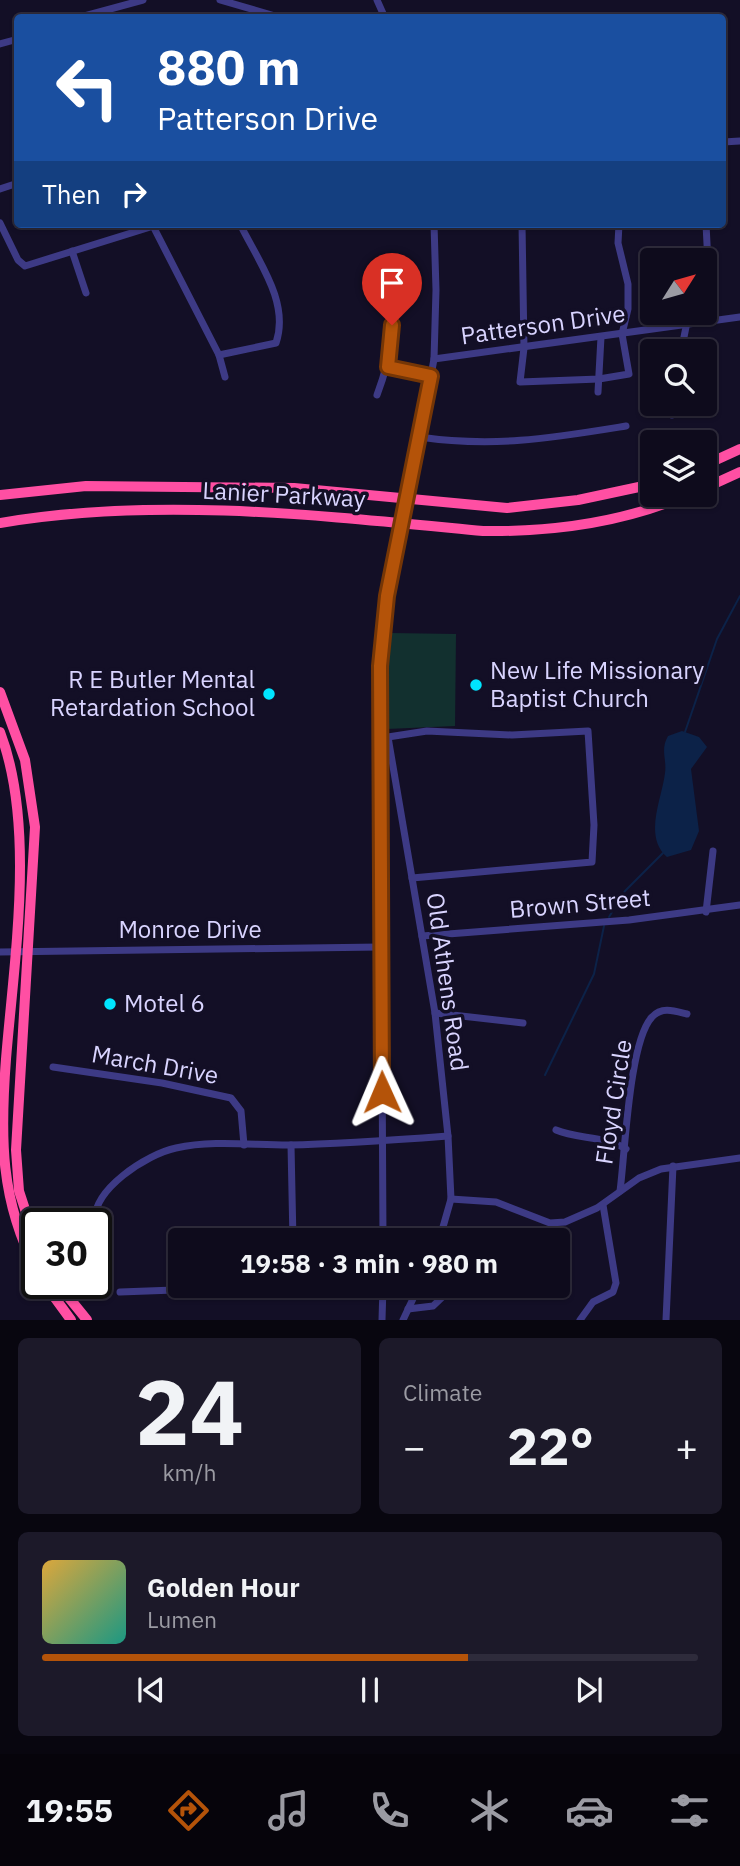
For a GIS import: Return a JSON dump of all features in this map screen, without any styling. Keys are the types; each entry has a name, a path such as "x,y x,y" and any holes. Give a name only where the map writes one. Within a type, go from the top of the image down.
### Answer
{"highway":[{"path":"717,460 740,449"},
{"path":"717,483 740,472"},
{"name":"Lanier Parkway","path":"0,495 86,486 294,488 507,508 578,500 640,487"},
{"name":"Lanier Parkway","path":"0,523 110,513 213,511 526,532 617,518 650,507"},
{"path":"0,692 25,760 33,804 35,853 16,1172 23,1208"},
{"path":"0,732 13,776 19,828 19,881 2,1105 3,1183 13,1220 21,1237"},
{"path":"56,1299 71,1320"},
{"path":"70,1299 87,1320"}],"street":[{"path":"91,14 142,0"},
{"path":"220,0 268,14"},
{"path":"0,223 21,265 38,263 146,228"},
{"path":"157,228 219,355 225,377"},
{"path":"219,355 276,344 282,325 280,306 242,228"},
{"path":"383,1228 380,947 383,630 434,359 434,228"},
{"path":"522,228 524,348 520,382 598,379 629,374 622,334 628,309 628,284 618,243 619,228"},
{"path":"706,228 707,248"},
{"path":"72,251 86,293"},
{"path":"377,395 388,367 394,304 387,274"},
{"name":"Patterson Drive","path":"718,321 740,317"},
{"name":"Patterson Drive","path":"434,359 691,326"},
{"path":"684,339 686,327"},
{"path":"598,392 601,337"},
{"path":"388,367 431,376"},
{"path":"419,437 466,444 505,444 626,426"},
{"path":"384,737 427,731 512,735 588,731 594,825 592,862 412,878"},
{"name":"Old Athens Road","path":"384,737 435,1013 448,1136 451,1199 443,1228"},
{"path":"706,912 713,850"},
{"name":"Brown Street","path":"422,936 706,912 740,905"},
{"name":"Monroe Drive","path":"0,952 380,947"},
{"name":"Floyd Circle","path":"620,1191 631,1086 647,1027 651,1018 660,1011 687,1014"},
{"path":"435,1013 523,1023"},
{"name":"March Drive","path":"52,1067 162,1083 231,1098 241,1111 244,1145"},
{"path":"555,1130 569,1135 580,1134 626,1149"},
{"path":"98,1208 133,1165 148,1157 196,1145 290,1145 448,1136"},
{"path":"290,1145 293,1228"},
{"path":"451,1199 496,1202 550,1223 576,1219 603,1205 620,1191 651,1173 673,1166 740,1158"},
{"path":"666,1320 673,1166"},
{"path":"580,1320 593,1303 613,1292 616,1283 603,1205"},
{"path":"120,1292 168,1290"},
{"path":"382,1320 383,1298"},
{"path":"402,1320 413,1298"},
{"path":"408,1309 433,1306 441,1298"}],"green space":[{"path":"390,633 456,634 455,726 387,729 386,669"}],"water":[{"path":"682,731 699,737 707,747 691,769 699,831 691,850 667,857 656,839 656,817 665,773 666,741 668,736"}],"waterway":[{"path":"685,732 717,639 740,596"},
{"path":"609,917 625,891 663,853"},
{"path":"545,1075 594,974 604,926"}],"place":[{"name":"New Life Missionary Baptist Church","path":"476,685"},
{"name":"R E Butler Mental Retardation School","path":"269,694"},
{"name":"Motel 6","path":"110,1004"}],"route":[{"path":"382,1092 380,666 387,596 431,376 388,367 392,325"}]}
